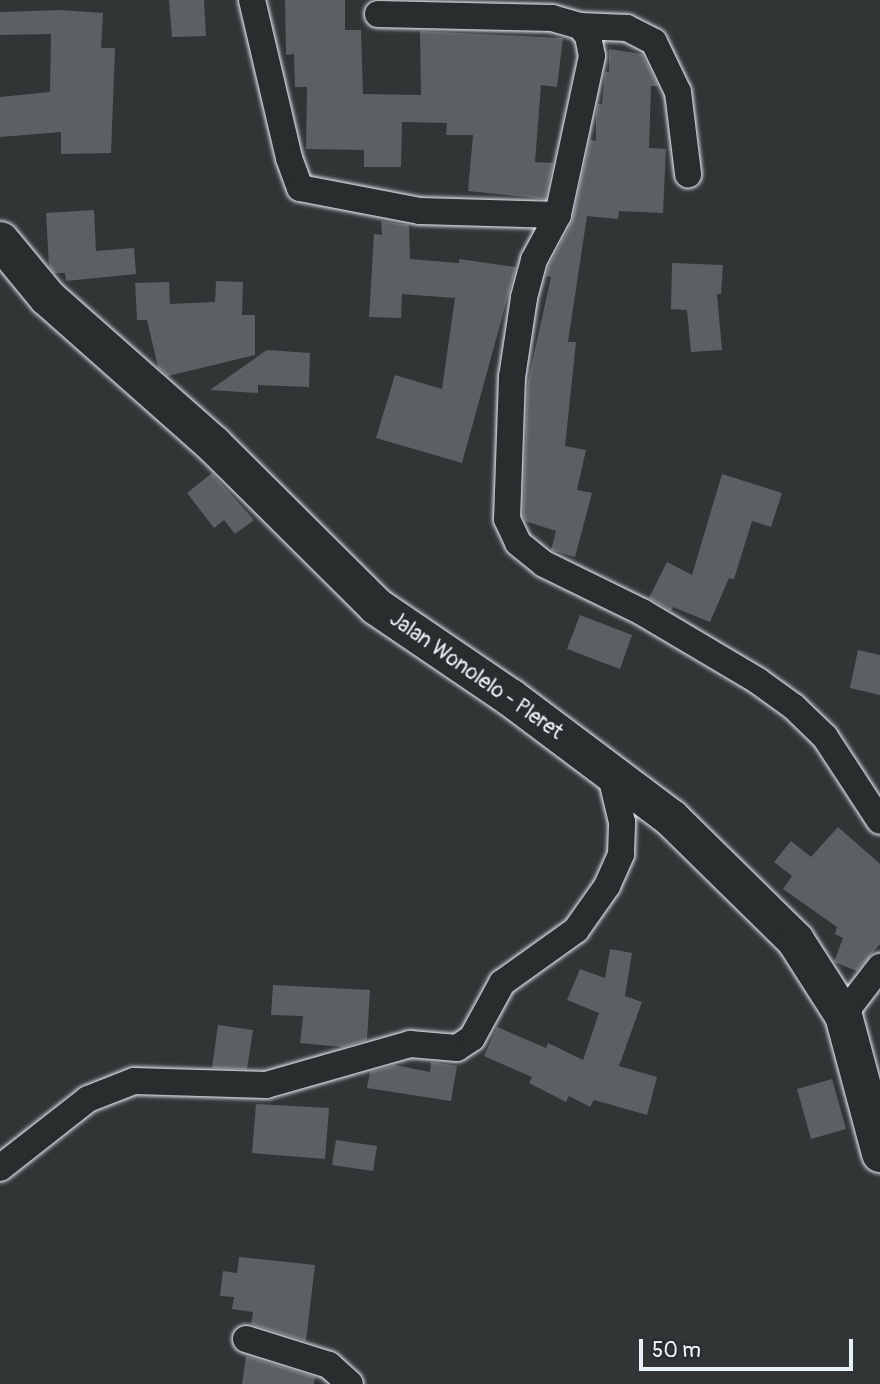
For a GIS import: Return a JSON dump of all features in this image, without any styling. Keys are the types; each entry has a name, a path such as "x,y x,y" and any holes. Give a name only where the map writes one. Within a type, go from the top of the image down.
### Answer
{"main road":[{"name":"Jalan Wonolelo - Pleret","path":"0,240 47,297 213,444 376,606 671,818 795,940 843,1015 880,1153"}],"street":[{"path":"253,0 289,158 300,188 420,211 558,215"},
{"path":"378,14 453,8 552,18 580,26 627,28 654,42 678,92 688,174"},
{"path":"580,26 592,56 558,215 534,260 512,377 505,496 507,519 518,543 544,564 642,612 758,681 794,707 833,748 880,821"},
{"path":"0,1168 88,1100 134,1081 266,1085 410,1044 457,1048 472,1038 502,983 576,930 607,886 621,855 622,822 610,772"},
{"path":"843,1015 880,967"},
{"path":"246,1339 329,1365 350,1384"}],"building":[{"path":"169,0 204,0 206,36 172,37"},
{"path":"285,0 345,0 345,30 361,30 363,94 421,95 420,31 563,38 557,87 541,85 535,162 553,163 545,199 468,191 473,135 446,135 447,123 402,122 401,167 364,167 364,150 306,149 307,87 295,87 294,54 286,55"},
{"path":"60,10 103,13 101,48 115,48 111,153 61,154 61,132 0,137 0,97 50,92 51,34 0,35 0,12"},
{"path":"609,49 642,54 658,86 651,86 649,148 666,149 663,213 619,211 618,219 587,216 568,342 576,342 565,446 586,450 577,490 592,493 575,557 551,550 556,531 525,521 523,516 528,381 551,277 546,276 572,222 590,140 596,141 596,114 598,104 602,104 605,72 609,72"},
{"path":"94,210 96,251 134,248 136,274 66,281 65,273 54,273 49,266 46,213"},
{"path":"381,221 409,225 410,259 459,263 459,259 516,267 462,463 376,438 395,375 442,389 455,298 402,294 401,318 369,317 374,234 382,235"},
{"path":"672,263 723,265 721,294 717,294 722,350 691,352 687,310 671,309"},
{"path":"216,281 243,282 242,315 255,315 255,355 168,376 158,367 147,320 137,320 135,283 169,282 170,304 215,302"},
{"path":"267,350 310,353 309,387 258,385 258,393 210,390"},
{"path":"212,473 254,520 235,534 224,520 214,528 187,493"},
{"path":"722,474 782,493 771,527 752,521 734,579 729,578 710,622 673,607 671,611 649,598 667,562 692,575"},
{"path":"580,615 632,635 620,669 567,649"},
{"path":"858,650 880,655 880,695 850,688"},
{"path":"838,827 880,864 880,944 857,971 834,962 843,938 835,934 837,927 783,889 792,876 774,862 791,841 811,857"},
{"path":"610,949 632,953 625,996 642,1002 619,1066 657,1077 647,1115 594,1100 590,1107 569,1096 566,1102 529,1083 532,1077 484,1056 497,1027 546,1048 548,1043 583,1060 599,1013 567,1000 580,969 605,978"},
{"path":"273,985 370,990 367,1040 343,1047 300,1043 303,1016 271,1015"},
{"path":"218,1025 253,1030 247,1069 212,1068"},
{"path":"431,1062 457,1066 451,1101 367,1088 370,1072 395,1065 430,1072"},
{"path":"832,1079 846,1129 811,1139 797,1089"},
{"path":"256,1104 329,1108 325,1159 252,1153"},
{"path":"336,1140 377,1146 373,1171 332,1165"},
{"path":"239,1257 315,1265 306,1341 251,1324 253,1312 232,1309 234,1297 220,1296 223,1271 237,1273"},
{"path":"246,1356 315,1377 314,1384 242,1384"}]}
